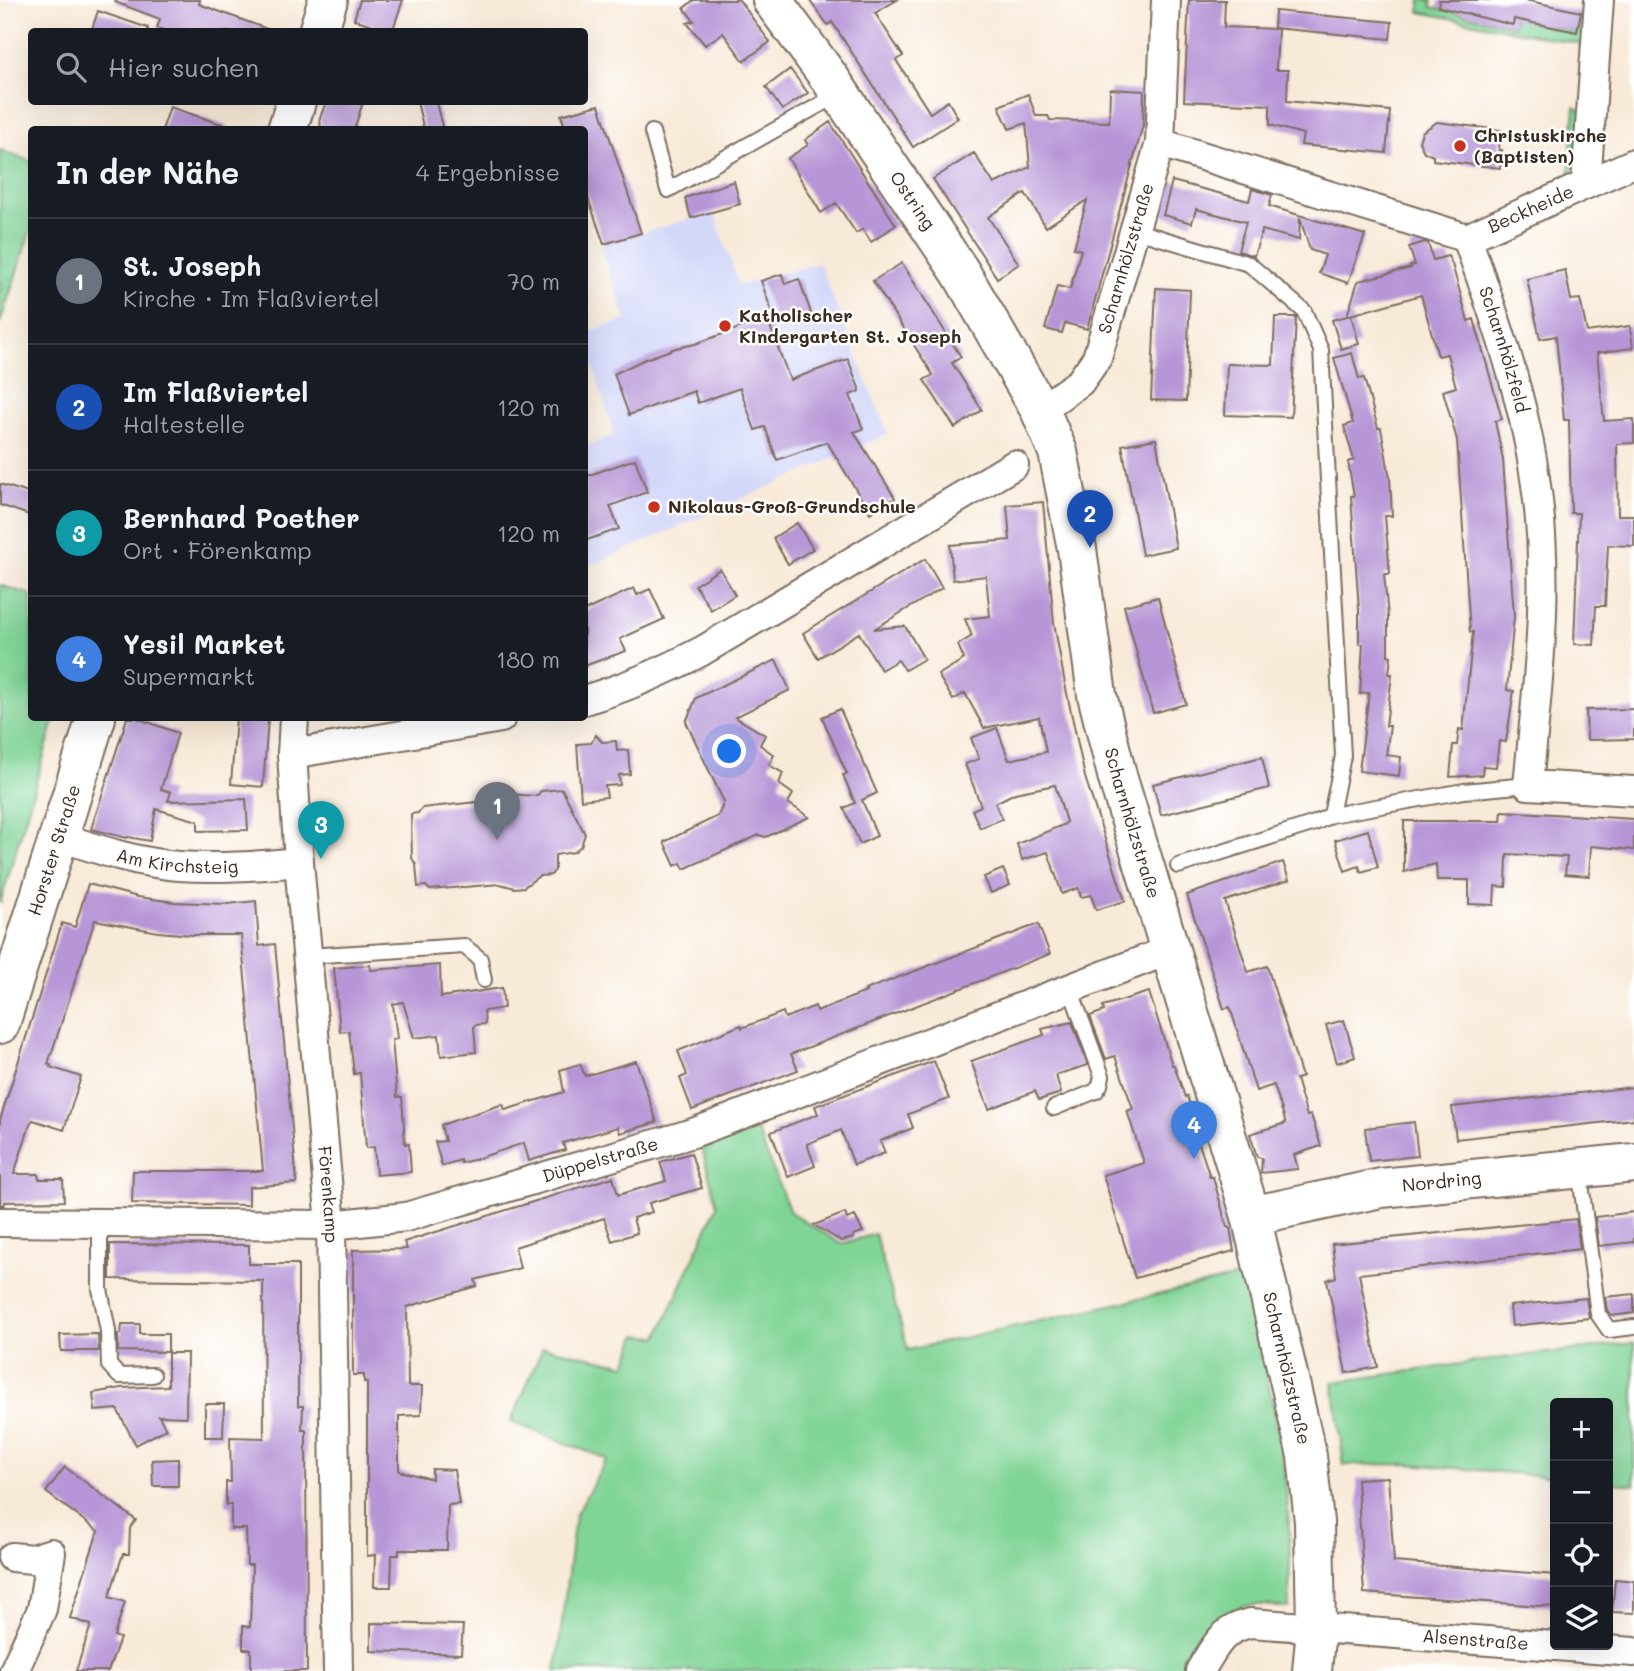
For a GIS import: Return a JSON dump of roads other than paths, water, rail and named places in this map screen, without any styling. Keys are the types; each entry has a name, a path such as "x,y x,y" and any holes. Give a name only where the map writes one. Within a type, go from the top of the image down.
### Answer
{"main road":[{"name":"Ostring","path":"772,0 840,94 961,273 1040,410"},
{"path":"288,126 295,105"},
{"name":"Scharnhölzstraße","path":"1040,410 1058,452 1077,549 1097,695 1118,779 1251,1216 1307,1457 1314,1522 1316,1628 1312,1671"},
{"name":"Horster Straße","path":"0,1024 95,721"},
{"name":"Nordring","path":"1251,1216 1381,1188 1634,1163"}],"street":[{"name":"Scharnhölzstraße","path":"1040,410 1080,382 1097,358 1160,143 1166,0"},
{"path":"1586,184 1599,0"},
{"path":"1160,143 1467,239"},
{"name":"Beckheide","path":"1467,239 1634,163"},
{"name":"Scharnhölzfeld","path":"1467,239 1504,340 1536,479 1542,563 1542,645 1528,785"},
{"path":"588,699 657,675 702,651 1014,464"},
{"name":"Förenkamp","path":"294,721 292,754 300,865 331,1225 338,1671"},
{"path":"292,754 484,721"},
{"path":"1528,785 1634,791"},
{"name":"Am Kirchsteig","path":"57,836 117,856 177,866 232,868 300,865"},
{"name":"Düppelstraße","path":"0,1222 331,1225 406,1217 693,1133 1170,950"},
{"path":"12,1557 32,1559 51,1553 42,1609 15,1671"},
{"name":"Alsenstraße","path":"1200,1671 1222,1637 1235,1626 1251,1623 1634,1652"}],"lane":[{"path":"652,132 668,190 840,94"},
{"path":"1133,230 1249,264 1304,310 1321,350 1343,756 1331,815 1464,792 1528,785"},
{"name":"Scharnhölzstraße","path":"1178,866 1314,823 1331,815"},
{"path":"307,956 464,946 480,959 484,980"},
{"path":"1054,1108 1096,1091 1102,1076 1070,988"},
{"path":"1578,1168 1598,1314 1609,1330 1634,1327"},
{"path":"100,1222 100,1289 108,1331 109,1365 119,1376 153,1375"}],"place":[{"name":"Christuskirche (Baptisten)","path":"1460,146"},
{"name":"Katholischer Kindergarten St. Joseph","path":"725,326"},
{"name":"Nikolaus-Groß-Grundschule","path":"654,507"},
{"name":"Im Flaßviertel","path":"1090,548"},
{"name":"St. Joseph","path":"497,840"},
{"name":"Bernhard Poether","path":"321,859"},
{"name":"Yesil Market","path":"1194,1159"}]}
